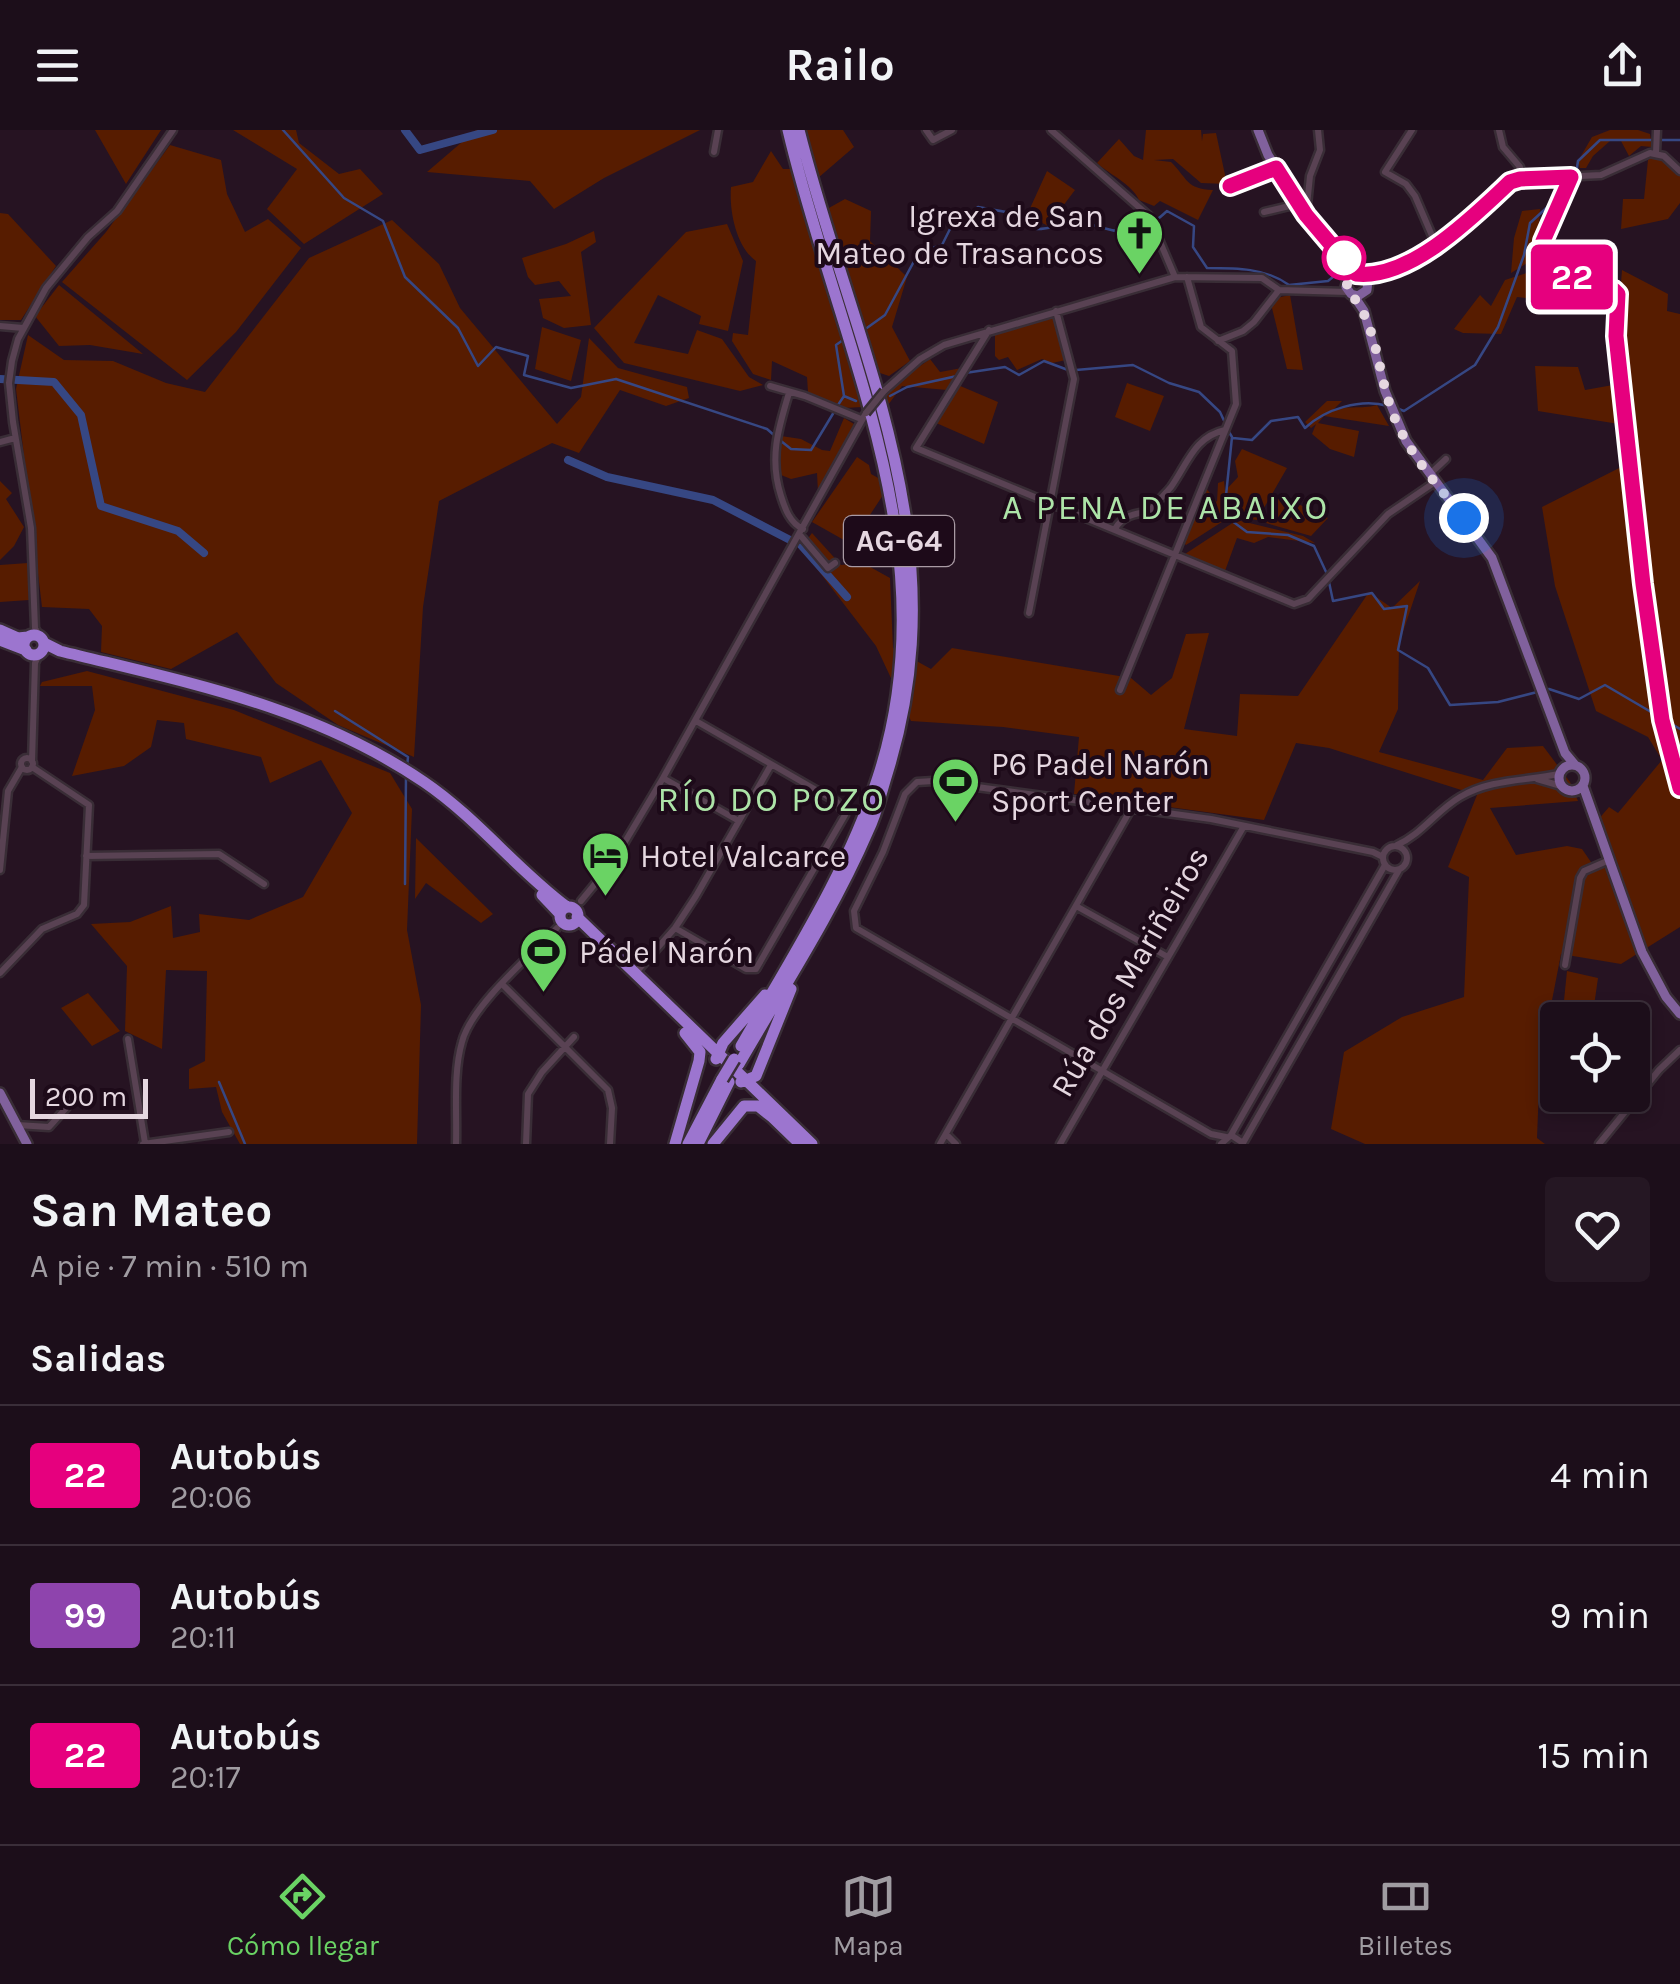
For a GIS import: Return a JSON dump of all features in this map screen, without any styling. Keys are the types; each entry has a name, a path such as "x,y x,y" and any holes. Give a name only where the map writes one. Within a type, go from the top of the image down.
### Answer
{"highway":[{"name":"AG-64","path":"688,1144 848,853 878,777 896,697 903,599 899,542 883,455 788,130"},
{"name":"AG-64","path":"698,1144 730,1071 839,892 868,831 900,732 914,641 912,564 898,470 799,130"},
{"path":"0,630 35,646"},
{"path":"0,640 242,696 334,730 376,752 447,799 634,973 776,1115 812,1144"},
{"path":"698,1069 730,1071 753,1080 779,1012 839,898 868,831"},
{"path":"688,1031 712,1042 728,1036 767,992 798,946"},
{"path":"675,1144 700,1052 688,1031"},
{"path":"714,1144 730,1071 728,1036"},
{"path":"760,1068 761,1092 800,1144"},
{"path":"714,1144 744,1106 758,1106 776,1115"}],"main road":[{"path":"1258,130 1298,204 1347,262 1394,416 1406,442 1492,558 1565,753 1562,786 1580,791"},
{"path":"1353,276 1366,277 1359,292"},
{"path":"1566,769 1584,774 1580,791 1647,962 1680,1014"},
{"path":"0,1093 27,1144"}],"street":[{"path":"0,870 4,790 28,763 33,733 31,528 15,438 9,383 12,361 24,328 46,288 88,237 116,211 173,130"},
{"path":"714,152 718,130"},
{"path":"926,130 933,140 952,130"},
{"path":"1051,130 1149,216 1175,278"},
{"path":"1306,215 1310,176 1320,150 1318,130"},
{"path":"1412,130 1385,172 1406,184 1416,196 1436,245"},
{"path":"1499,130 1503,147 1520,168 1520,179"},
{"path":"1656,153 1657,130"},
{"path":"1329,290 1353,276 1381,272 1422,257 1510,182 1601,175 1650,152 1680,171"},
{"path":"1230,186 1276,168"},
{"path":"1571,177 1543,241 1542,252 1550,266 1564,274 1618,294 1616,336 1643,584 1662,720 1680,788"},
{"path":"1264,212 1298,204"},
{"path":"456,1144 462,1041 474,1018 569,916 613,862 696,721 863,416 884,390 944,345 1175,278 1262,278 1279,290 1359,292 1381,272"},
{"path":"1120,690 1236,404 1232,352 1201,327 1186,276"},
{"path":"1218,340 1242,332 1279,290"},
{"path":"1029,613 1074,379 1056,311"},
{"path":"0,326 24,328"},
{"path":"990,330 916,448 1294,604 1304,603 1388,514 1432,478 1446,459"},
{"path":"770,386 863,416"},
{"path":"789,393 776,434 774,463 784,504 794,524 828,568 835,564"},
{"path":"1115,529 1120,520 1136,512 1149,512 1170,488 1192,450 1226,428"},
{"path":"0,442 15,438"},
{"path":"675,928 746,969 756,968 844,815 838,802 696,721"},
{"path":"0,973 42,928 77,914 84,905 89,805 28,763"},
{"path":"634,973 675,928 771,765"},
{"path":"1373,852 1414,838 1452,802 1487,784 1536,779 1566,769"},
{"path":"663,778 739,821"},
{"path":"1536,779 1562,786"},
{"path":"1399,870 1391,870 1373,852 1244,826 918,782 905,794 883,852 854,911 854,926 1211,1134 1224,1140 1238,1136 1243,1144 1399,870 1406,864 1414,838"},
{"path":"940,1144 1130,809"},
{"name":"Rúa dos Mariñeiros","path":"1060,1144 1244,826"},
{"path":"1393,846 1404,849 1408,856"},
{"path":"1224,1140 1373,891 1393,846"},
{"path":"86,856 219,854 264,884"},
{"path":"1565,965 1580,878 1584,871 1608,862"},
{"path":"1076,906 1168,957"},
{"path":"503,986 608,1090 612,1108 610,1144"},
{"path":"526,1144 528,1094 574,1036"},
{"path":"128,1039 144,1144 229,1132"},
{"path":"1599,1144 1658,1070 1680,1050"},
{"path":"17,1125 49,1128 66,1107 60,1093"},
{"path":"946,1134 956,1144"}],"shaded area":[{"path":"95,130 161,130 126,184"},
{"path":"233,130 296,130 299,143 339,174 360,169 383,194 304,244 267,209 297,169"},
{"path":"476,130 700,130 604,178 554,209 530,181 427,172"},
{"path":"806,130 843,130 854,147 818,178"},
{"path":"1146,130 1201,130 1202,141 1203,134 1216,133 1227,184 1201,183 1173,159 1154,160 1171,162 1192,185 1213,190 1198,220 1160,201 1154,206 1139,200 1126,184 1097,163 1119,139 1143,160"},
{"path":"1610,130 1650,134 1652,147 1641,146 1629,156 1621,141 1610,141 1586,168 1580,168 1578,161 1592,137"},
{"path":"170,145 221,160 227,194 245,232 268,219 301,248 236,332 187,380 62,282 106,232"},
{"path":"771,151 783,169 792,169 863,407 843,408 808,392 807,377 772,361 771,380 753,374 732,341 733,333 748,335 756,261 743,247 735,227 731,187 753,182"},
{"path":"1655,155 1680,175 1680,203 1668,219 1621,229 1623,199 1644,199 1648,160"},
{"path":"1047,171 1075,190 1048,226 1027,215"},
{"path":"845,199 871,211 870,241 907,277 892,327 910,361 889,376 880,373 827,209"},
{"path":"1540,209 1537,257 1511,273 1514,238 1522,211"},
{"path":"0,213 8,214 56,266 21,320 0,320"},
{"path":"392,220 439,264 460,308 557,424 581,397 589,338 618,368 687,387 689,398 666,406 620,390 579,453 552,443 439,501 423,607 414,757 338,725 276,683 237,632 171,669 101,652 102,626 89,609 42,607 16,389 28,335 64,360 113,361 166,383 205,392 309,258"},
{"path":"727,224 743,261 728,331 699,324 701,316 658,295 634,343 688,354 697,330 722,339 749,377 763,385 740,391 624,363 594,328 686,232"},
{"path":"594,231 596,242 581,252 591,325 564,328 543,318 539,299 571,296 559,281 535,285 522,258"},
{"path":"1545,267 1551,273 1550,301 1517,297 1501,334 1463,333 1454,329 1480,295 1491,306 1505,280"},
{"path":"1622,270 1668,294 1667,311 1680,314 1680,927 1621,964 1561,954 1552,1002 1540,1002 1537,1138 1545,1144 1365,1144 1331,1129 1344,1052 1402,1017 1464,997 1469,877 1448,867 1477,795 1329,748 1296,743 1264,820 1074,794 1079,737 911,721 876,646 801,548 812,533 841,565 863,563 890,578 893,648 931,669 952,648 1131,678 1151,695 1172,678 1186,634 1209,633 1184,729 1237,736 1240,694 1298,696 1369,592 1392,608 1420,581 1399,644 1398,709 1379,752 1483,780 1507,748 1543,746 1570,782 1578,801 1490,808 1516,855 1567,846 1582,849 1593,865 1614,855 1597,821 1609,807 1618,813 1662,760 1648,737 1596,711 1555,586 1542,507 1633,461 1625,425 1538,411 1535,366 1578,367 1585,390 1613,385"},
{"path":"59,285 143,354 90,345 59,346 35,316"},
{"path":"1290,295 1303,370 1287,369 1271,304 1276,298"},
{"path":"1053,317 1066,360 1052,363 1042,359 1017,370 1008,357 999,360 995,356 995,332"},
{"path":"542,327 581,340 571,381 535,369"},
{"path":"930,359 940,372 962,368 947,390 902,386 888,405 884,398"},
{"path":"1127,383 1164,396 1150,431 1115,417"},
{"path":"958,385 998,402 984,444 934,422"},
{"path":"1327,401 1342,401 1331,412 1377,405 1389,426 1324,416 1318,423 1359,431 1354,457 1330,449 1312,434 1316,424 1311,428 1305,422"},
{"path":"844,418 854,424 818,492 817,473 791,479 781,475 777,457 781,436 830,451"},
{"path":"1242,449 1287,468 1257,520 1231,516 1225,491 1238,477 1235,461"},
{"path":"857,457 880,479 883,495 851,544 812,522"},
{"path":"0,481 12,493 6,499 24,527 14,546 0,560"},
{"path":"1224,481 1228,518 1186,545 1183,542 1206,488 1217,502 1218,483"},
{"path":"1279,495 1328,518 1311,536 1266,523"},
{"path":"1237,520 1303,536 1315,543 1268,537 1254,543 1237,538 1225,571 1185,554"},
{"path":"28,563 29,600 0,602 0,565"},
{"path":"87,671 234,710 390,773 412,809 407,930 421,1005 417,1144 240,1144 222,1112 216,1087 189,1089 189,1069 205,1061 207,971 166,970 162,1049 125,1031 127,966 91,924 130,922 171,906 173,938 200,932 199,914 249,920 303,897 352,813 321,760 270,783 261,757 186,739 184,723 157,720 151,747 124,766 72,776 95,710 92,686 40,686 42,682"},
{"path":"416,838 493,914 481,923 426,883 415,899"},
{"path":"1567,971 1598,978 1595,1002 1564,1002"},
{"path":"88,993 120,1031 92,1046 61,1008"}],"waterway":[{"path":"283,130 344,198 383,221 405,277 458,328 478,366 496,347 528,356 524,375 571,388 616,379 767,429 775,436"},
{"path":"405,130 420,150 493,130"},
{"path":"1576,174 1578,161 1600,140 1680,140"},
{"path":"1396,408 1404,411 1475,365 1498,327 1524,255 1530,223 1555,200 1563,181"},
{"path":"864,330 885,315 919,252 942,245 953,223 962,221 978,207 1023,215 1037,229 1081,223 1129,232 1146,227 1167,211 1194,226 1193,247 1207,268 1261,272 1289,285 1328,281 1338,273"},
{"path":"843,340 836,345 844,396"},
{"path":"965,373 1005,367 1019,375 1044,361 1068,370"},
{"path":"1076,370 1133,365 1169,383 1199,392 1220,412 1226,425"},
{"path":"890,396 907,387 957,376"},
{"path":"0,379 54,382 81,415 101,506 178,531 204,553"},
{"path":"838,405 844,396 856,401"},
{"path":"1233,438 1252,440 1271,421 1298,417 1305,428 1344,407 1366,403 1388,406"},
{"path":"781,441 791,449 811,450 834,412"},
{"path":"1229,432 1232,437 1224,515 1247,532 1288,535 1314,546 1327,574"},
{"path":"568,460 607,477 713,500 792,541"},
{"path":"801,545 847,597"},
{"path":"1329,582 1333,601 1372,593 1384,609 1407,606 1398,650 1428,668 1450,705 1498,702 1549,689 1579,699 1605,685 1680,729"},
{"path":"335,711 408,757 407,767"},
{"path":"405,884 406,775"},
{"path":"219,1082 245,1144"}],"bus line":[{"name":"22","path":"1230,186 1276,168 1306,215 1356,274 1368,275 1422,257 1510,182 1571,177 1543,241 1542,252 1550,266 1564,274 1618,294 1616,336 1654,672 1668,750 1680,788"}],"place":[{"name":"Igrexa de San Mateo de Trasancos","path":"1139,276"},
{"name":"P6 Padel Narón Sport Center","path":"956,824"},
{"name":"Hotel Valcarce","path":"605,898"},
{"name":"Pádel Narón","path":"544,994"}],"district":[{"name":"A PENA DE ABAIXO","path":"1166,507"},
{"name":"RÍO DO POZO","path":"772,799"}],"route":[{"path":"1344,258 1341,255 1347,262 1347,290 1364,311 1384,391 1406,442 1464,518"}]}
